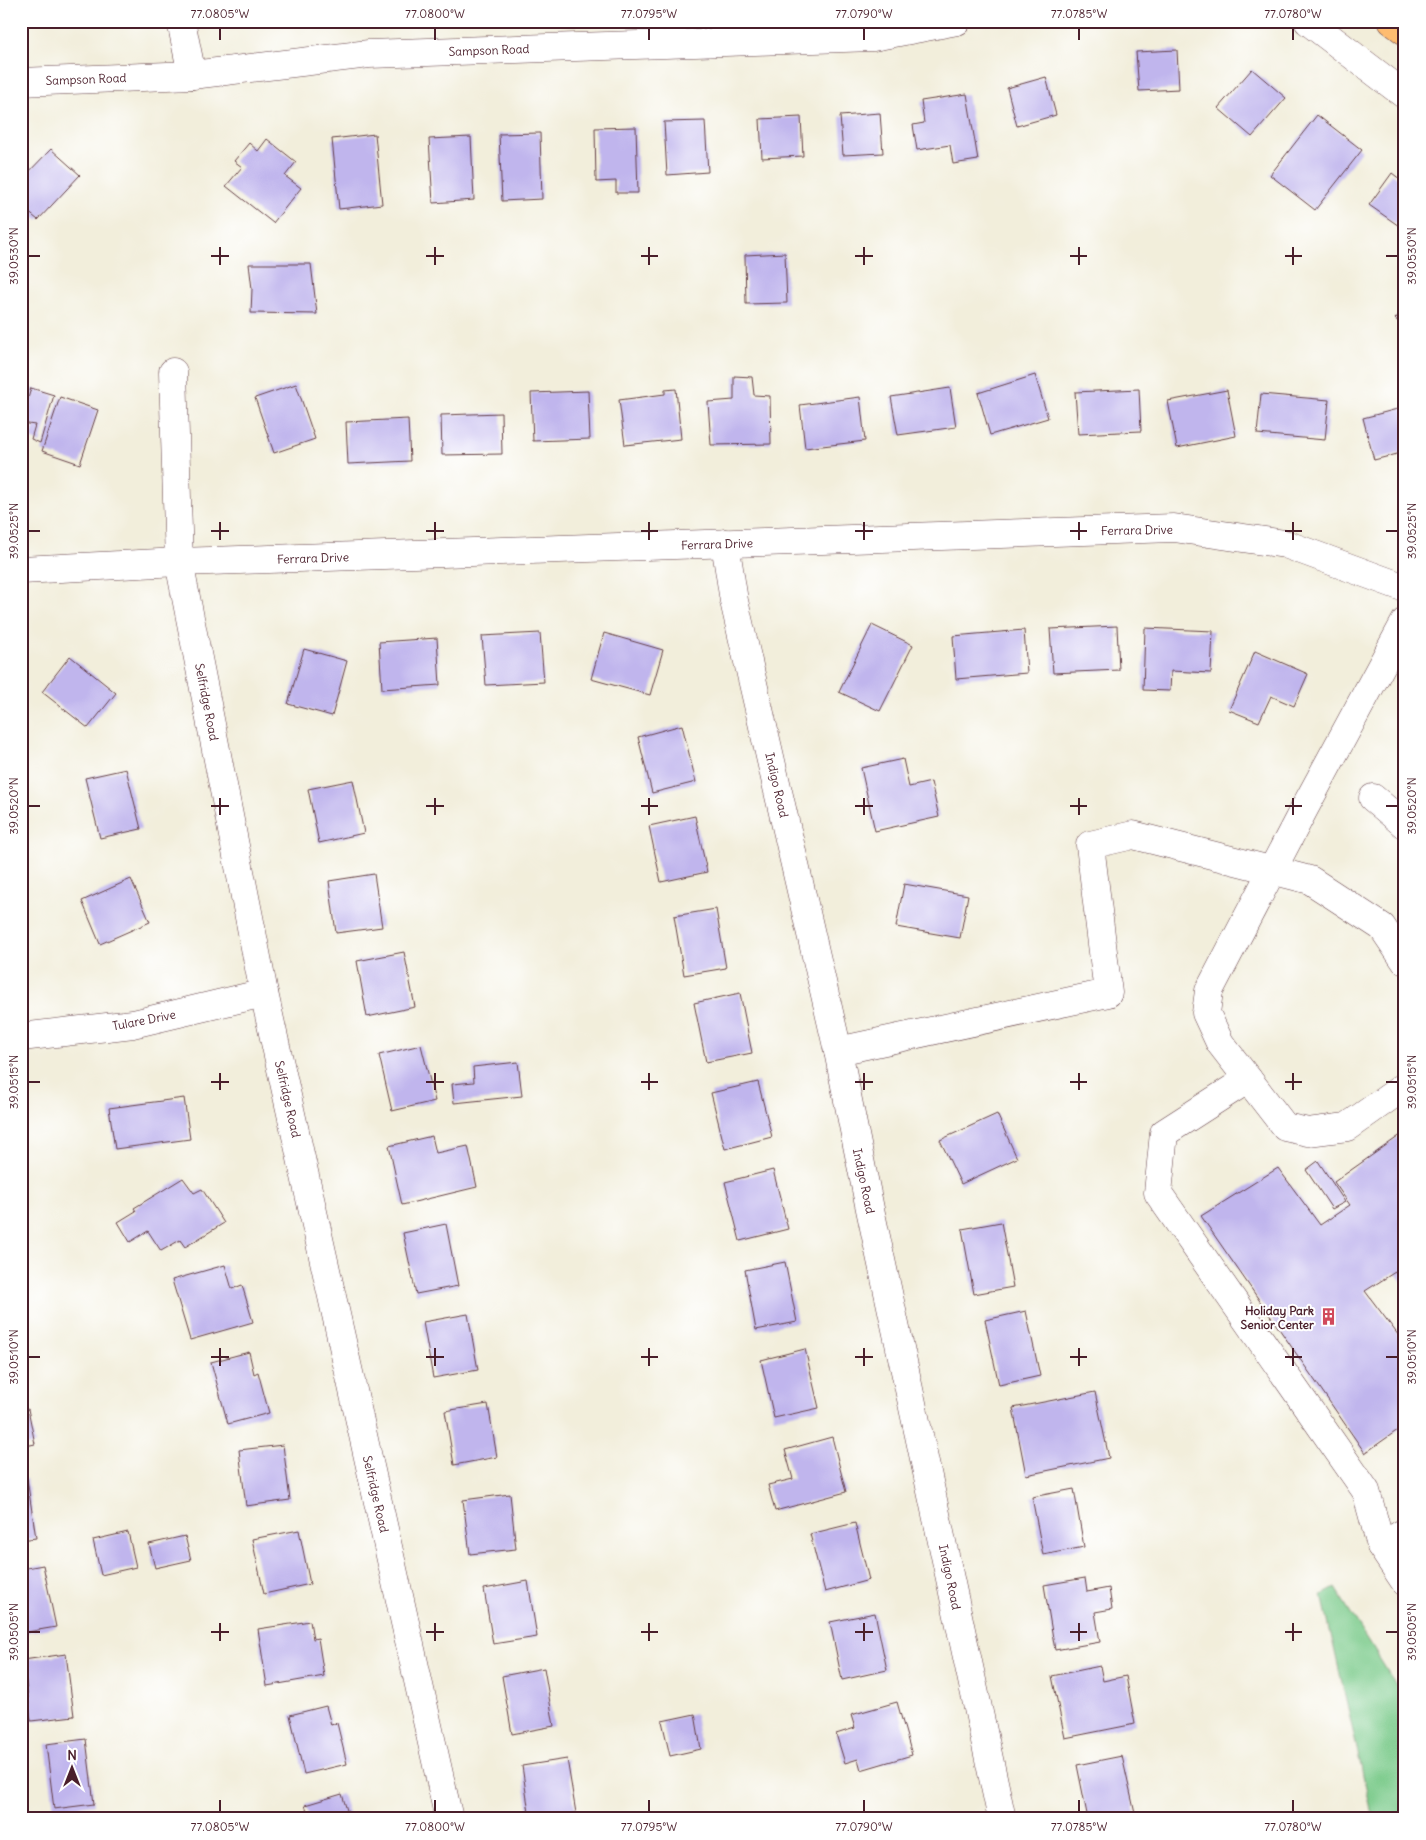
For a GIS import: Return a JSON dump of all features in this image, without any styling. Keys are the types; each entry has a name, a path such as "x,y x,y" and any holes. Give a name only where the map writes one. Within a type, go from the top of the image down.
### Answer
{"main road":[{"path":"1392,21 1405,31"}],"street":[{"path":"181,21 192,75"},
{"name":"Sampson Road","path":"21,82 192,75 369,54 873,37 957,21"},
{"path":"1308,21 1405,95"},
{"name":"Selfridge Road","path":"173,372 179,562 264,993 449,1819"},
{"name":"Ferrara Drive","path":"21,570 179,562 1174,528 1285,544 1405,588"},
{"name":"Indigo Road","path":"725,543 734,601 838,1052 870,1209 1002,1819"},
{"path":"1405,622 1209,991 1206,1014 1220,1043 1285,1127 1308,1132 1347,1127 1405,1086"},
{"path":"1373,798 1405,825"},
{"path":"838,1052 1108,993 1090,845 1133,835 1310,880 1382,927 1405,961"},
{"name":"Tulare Drive","path":"21,1037 133,1024 264,993"},
{"path":"1248,1079 1164,1134 1158,1193 1366,1491 1381,1546 1405,1582"},
{"path":"1381,1546 1405,1532"}],"green space":[{"path":"1335,1588 1405,1699 1405,1819 1373,1819 1322,1595"}],"building":[{"path":"1177,50 1179,89 1139,91 1136,52"},
{"path":"1252,69 1286,98 1252,137 1218,108"},
{"path":"1046,77 1056,115 1017,126 1007,88"},
{"path":"967,94 978,160 953,164 950,145 917,150 913,125 924,123 921,101"},
{"path":"880,113 883,153 843,155 840,116"},
{"path":"1317,115 1362,150 1315,210 1270,175"},
{"path":"801,117 803,156 762,158 760,119"},
{"path":"705,121 708,172 667,175 664,122"},
{"path":"636,127 638,193 616,193 616,181 596,182 595,128"},
{"path":"540,133 542,199 502,201 499,134"},
{"path":"375,134 382,204 339,209 332,139"},
{"path":"471,137 474,200 433,203 429,139"},
{"path":"267,139 296,162 285,176 301,188 273,223 226,186 242,167 234,161 249,143 258,151"},
{"path":"51,149 80,175 38,220 21,206 21,180"},
{"path":"1392,173 1405,183 1405,224 1402,228 1369,205"},
{"path":"785,253 787,303 746,304 745,255"},
{"path":"249,264 311,264 317,314 251,313 252,289"},
{"path":"1405,308 1405,327 1395,319"},
{"path":"1035,375 1048,418 990,435 978,393"},
{"path":"734,376 752,377 754,395 770,396 771,444 711,445 708,402 734,400"},
{"path":"296,384 315,439 274,453 255,398"},
{"path":"31,388 54,395 40,443 31,439 35,425 21,423"},
{"path":"950,388 956,427 898,435 891,397"},
{"path":"676,389 681,439 625,445 619,400 665,394 665,390"},
{"path":"1139,389 1141,431 1078,434 1075,392"},
{"path":"1227,390 1236,436 1177,448 1168,401"},
{"path":"588,391 590,439 533,441 531,393"},
{"path":"1261,394 1329,400 1325,440 1257,434"},
{"path":"60,397 98,410 80,464 42,451"},
{"path":"860,397 865,441 805,448 800,405"},
{"path":"1405,407 1405,452 1374,460 1363,418"},
{"path":"501,413 502,454 442,455 441,415"},
{"path":"408,419 410,461 348,464 346,422"},
{"path":"872,625 913,645 880,711 839,692"},
{"path":"1117,626 1119,670 1053,673 1050,629"},
{"path":"1145,628 1213,631 1211,673 1171,671 1170,691 1143,690"},
{"path":"1024,630 1027,673 956,679 953,636"},
{"path":"540,633 544,682 486,685 482,636"},
{"path":"604,633 663,650 650,695 591,679"},
{"path":"437,638 440,685 382,689 379,642"},
{"path":"304,649 347,661 332,716 288,704"},
{"path":"1255,651 1308,674 1294,706 1271,696 1259,722 1229,710"},
{"path":"70,656 116,693 88,728 42,692"},
{"path":"682,725 696,782 652,793 638,737"},
{"path":"903,759 909,787 931,782 939,817 875,831 861,768"},
{"path":"126,769 141,829 100,838 85,778"},
{"path":"353,780 364,833 319,843 308,789"},
{"path":"695,816 707,872 661,882 649,826"},
{"path":"374,874 382,927 336,933 329,881"},
{"path":"131,879 150,922 100,944 82,901"},
{"path":"904,884 968,895 960,938 896,927"},
{"path":"716,909 726,968 684,975 674,916"},
{"path":"404,952 415,1007 367,1017 357,961"},
{"path":"740,993 752,1053 706,1062 694,1003"},
{"path":"421,1045 435,1101 392,1111 379,1055"},
{"path":"518,1062 522,1096 454,1103 452,1084 474,1082 473,1067"},
{"path":"758,1082 772,1137 725,1149 711,1093"},
{"path":"184,1098 190,1139 115,1149 109,1108"},
{"path":"997,1114 1017,1158 961,1184 940,1140"},
{"name":"Holiday Park Senior Center","path":"1405,1132 1405,1286 1395,1272 1365,1291 1405,1344 1405,1425 1365,1453 1201,1216 1278,1168 1320,1225 1350,1205 1334,1182"},
{"path":"432,1136 436,1153 468,1146 477,1187 402,1205 389,1146"},
{"path":"1318,1161 1345,1202 1332,1209 1306,1170"},
{"path":"773,1170 788,1229 740,1241 725,1182"},
{"path":"183,1178 194,1193 202,1189 224,1223 185,1247 180,1240 161,1251 148,1231 130,1242 118,1222 136,1211 134,1208"},
{"path":"1001,1222 1013,1287 974,1294 962,1229"},
{"path":"446,1224 458,1286 416,1294 403,1233"},
{"path":"785,1262 797,1322 756,1330 745,1270"},
{"path":"225,1265 232,1289 242,1285 253,1322 190,1340 172,1280"},
{"path":"1026,1311 1040,1376 999,1385 985,1320"},
{"path":"468,1314 478,1370 433,1378 423,1322"},
{"path":"805,1349 819,1408 774,1418 761,1360"},
{"path":"249,1352 254,1374 258,1372 269,1413 228,1424 211,1362"},
{"path":"1095,1392 1109,1458 1026,1475 1013,1408"},
{"path":"488,1404 497,1457 454,1465 445,1411"},
{"path":"28,1409 35,1444 21,1447 21,1411"},
{"path":"832,1437 846,1492 775,1511 768,1485 793,1479 785,1450"},
{"path":"283,1445 290,1500 246,1506 239,1450"},
{"path":"21,1479 27,1479 36,1538 21,1540"},
{"path":"1074,1489 1084,1547 1043,1555 1032,1497"},
{"path":"510,1494 516,1549 470,1554 463,1500"},
{"path":"855,1523 869,1580 825,1592 810,1534"},
{"path":"299,1530 310,1584 264,1594 252,1539"},
{"path":"128,1532 136,1567 101,1575 93,1540"},
{"path":"185,1536 191,1560 155,1568 149,1544"},
{"path":"43,1565 56,1627 21,1633 21,1569"},
{"path":"1085,1578 1087,1592 1109,1588 1112,1609 1095,1612 1100,1642 1055,1650 1044,1585"},
{"path":"528,1581 537,1637 493,1644 484,1589"},
{"path":"875,1613 887,1670 842,1680 830,1622"},
{"path":"310,1621 313,1639 318,1638 324,1676 267,1686 258,1629"},
{"path":"66,1654 74,1716 31,1721 23,1660"},
{"path":"1100,1666 1103,1681 1126,1676 1135,1724 1065,1738 1052,1676"},
{"path":"544,1668 554,1726 512,1734 502,1676"},
{"path":"897,1702 912,1755 861,1770 858,1759 845,1763 836,1734 855,1728 851,1715"},
{"path":"326,1706 331,1725 337,1723 347,1764 304,1774 290,1715"},
{"path":"695,1714 701,1749 670,1756 662,1721"},
{"path":"86,1739 94,1804 54,1809 46,1744"},
{"path":"1122,1756 1136,1818 1088,1819 1077,1765"},
{"path":"567,1759 576,1813 530,1819 522,1766"},
{"path":"342,1794 349,1817 357,1814 359,1819 310,1819 305,1805"}],"place":[{"name":"Holiday Park Senior Center","path":"1328,1317"}]}
